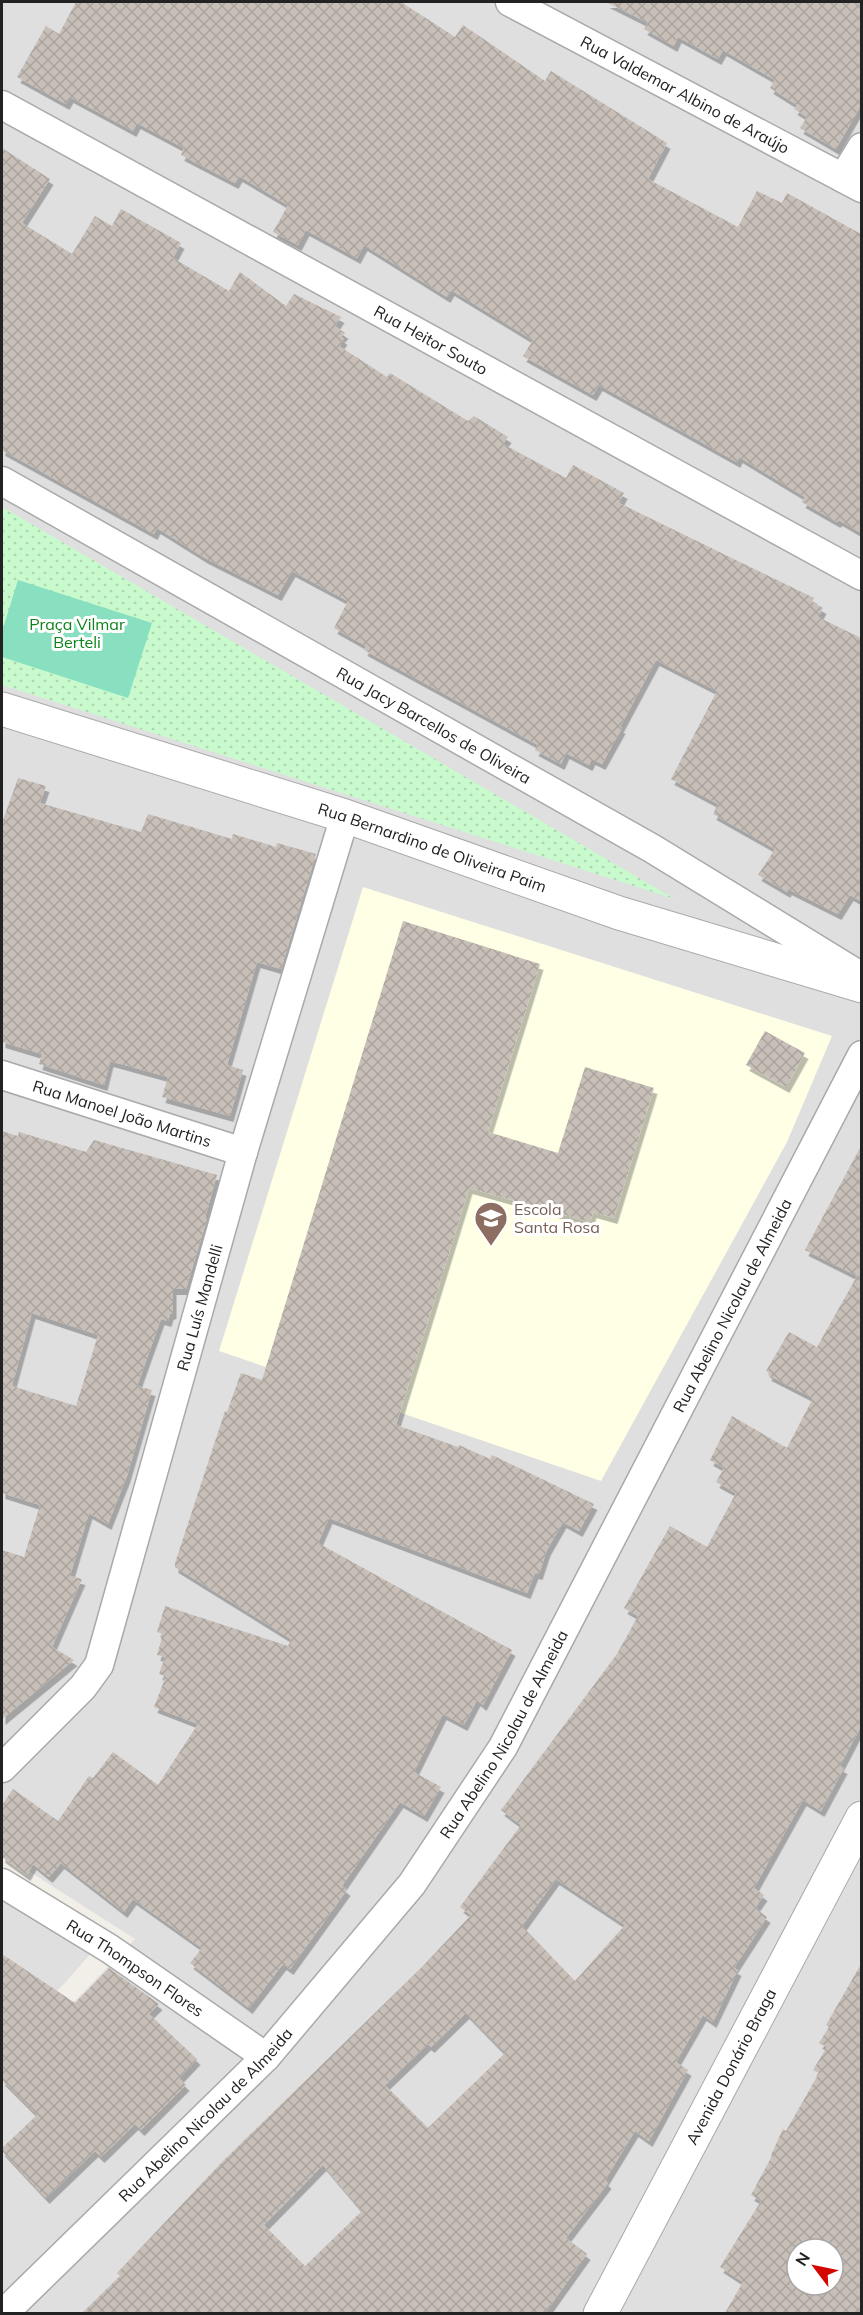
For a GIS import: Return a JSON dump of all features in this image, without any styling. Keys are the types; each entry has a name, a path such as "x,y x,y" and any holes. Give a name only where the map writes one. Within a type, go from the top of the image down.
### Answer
{"street":[{"name":"Rua Valdemar Albino de Araújo","path":"510,2 852,183"},
{"name":"Rua Heitor Souto","path":"2,105 861,576"},
{"path":"852,183 861,147"},
{"name":"Rua Jacy Barcellos de Oliveira","path":"2,481 653,849 861,977"},
{"name":"Rua Bernardino de Oliveira Paim","path":"2,709 345,816 619,913 861,986"},
{"name":"Rua Luís Mandelli","path":"2,1768 82,1687 99,1665 243,1152 345,816"},
{"name":"Rua Abelino Nicolau de Almeida","path":"3,2313 266,2057 412,1884 504,1747 861,1055"},
{"name":"Rua Manoel João Martins","path":"2,1075 243,1152"},
{"name":"Avenida Donário Braga","path":"600,2313 861,1818"},
{"name":"Rua Thompson Flores","path":"2,1883 110,1949 266,2057"}],"shaded area":[{"path":"2,2 861,2 861,2313 2,2313 2,2076 135,1939 2,1854"},
{"name":"Escola Santa Rosa","path":"363,887 832,1036 787,1142 601,1481 219,1351"},
{"path":"2,1901 92,1952 63,1985 2,2046"}],"green space":[{"name":"Praça Vilmar Berteli","path":"2,507 675,899 2,685"},
{"path":"18,580 152,623 128,698 2,657 2,632"}],"building":[{"path":"76,2 401,2 455,37 463,25 545,81 551,71 667,143 648,179 738,227 757,191 782,203 787,193 861,234 861,533 802,502 805,497 739,457 737,462 599,385 593,395 523,356 533,340 451,290 447,297 364,245 357,258 306,230 298,245 273,232 288,205 239,176 235,183 181,155 184,148 137,123 133,131 70,97 66,104 17,77 46,26 59,34"},
{"path":"606,2 861,2 861,105 836,149 800,128 807,117 794,109 797,105 770,88 775,80 723,50 718,59 678,37 674,46 644,29 648,23"},
{"path":"2,148 50,179 22,223 72,254 95,216 112,226 121,209 181,243 173,258 229,291 240,272 286,306 294,294 341,317 335,326 345,333 341,337 344,339 339,346 387,377 390,373 468,421 474,416 508,437 503,444 566,478 573,465 624,493 619,503 814,598 812,602 823,608 818,617 861,638 861,901 850,895 838,914 788,889 787,892 758,875 775,849 713,814 718,804 671,779 717,691 656,660 602,764 592,759 589,765 566,753 561,764 535,750 538,745 364,650 366,646 334,628 348,601 292,571 278,595 205,558 157,528 154,534 2,450"},
{"path":"18,778 46,786 40,803 141,832 148,814 232,839 233,834 276,847 277,843 316,854 281,969 257,962 227,1065 243,1070 230,1116 162,1097 168,1077 110,1061 104,1085 39,1064 42,1054 2,1042 2,823"},
{"path":"403,921 540,964 488,1132 558,1153 585,1067 654,1088 614,1218 593,1212 590,1222 469,1188 396,1425 458,1447 459,1445 490,1459 492,1455 594,1504 579,1531 563,1522 547,1550 539,1574 535,1573 527,1593 329,1518 318,1543 512,1650 483,1705 477,1700 464,1725 443,1714 414,1772 441,1787 424,1816 400,1802 342,1886 347,1890 290,1969 283,1964 249,2008 190,1963 202,1948 133,1899 124,1912 61,1863 49,1877 33,1864 27,1875 2,1857 2,1805 13,1789 58,1821 89,1776 93,1778 113,1752 158,1785 198,1724 154,1707 166,1676 159,1674 165,1657 157,1655 163,1634 157,1632 165,1606 288,1646 291,1639 175,1567 175,1563 225,1411 227,1412 241,1373 262,1380"},
{"path":"765,1031 805,1053 786,1087 746,1065"},
{"path":"2,1131 18,1136 19,1132 86,1152 94,1140 217,1175 205,1218 207,1219 186,1289 173,1289 173,1313 170,1314 168,1321 161,1319 137,1386 152,1390 127,1476 108,1524 89,1513 70,1576 82,1579 52,1647 74,1660 2,1719 2,1550 24,1557 40,1505 2,1493","holes":["32,1313 98,1335 76,1406 12,1386"]},
{"path":"861,1146 861,1726 840,1766 844,1768 821,1811 803,1800 754,1888 764,1895 755,1908 767,1917 734,1968 738,1970 713,2022 703,2015 676,2062 688,2070 649,2141 635,2131 605,2180 608,2183 566,2238 587,2254 545,2313 82,2313 120,2276 117,2273 222,2162 421,1968 471,1915 460,1907 521,1825 501,1810 617,1654 638,1616 624,1608 670,1526 707,1547 736,1493 716,1482 724,1468 710,1460 732,1416 787,1448 813,1398 768,1375 766,1371 789,1332 817,1347 857,1276 805,1250","holes":["556,1879 625,1925 575,1981 522,1926","466,2013 505,2053 428,2128 385,2085 428,2044 431,2047","323,2165 362,2211 305,2266 264,2225"]},
{"path":"2,1954 75,2003 109,1968 159,2004 149,2014 197,2059 179,2078 186,2085 141,2130 135,2124 101,2157 95,2151 46,2198 2,2151 2,2148 37,2115 2,2080"},
{"path":"861,1964 861,2313 725,2313 743,2282 720,2267 761,2201 751,2195 772,2156 783,2129 786,2131 819,2073 813,2070 827,2047 819,2043 829,2027 826,2025"}],"place":[{"name":"Escola Santa Rosa","path":"491,1247"}]}
